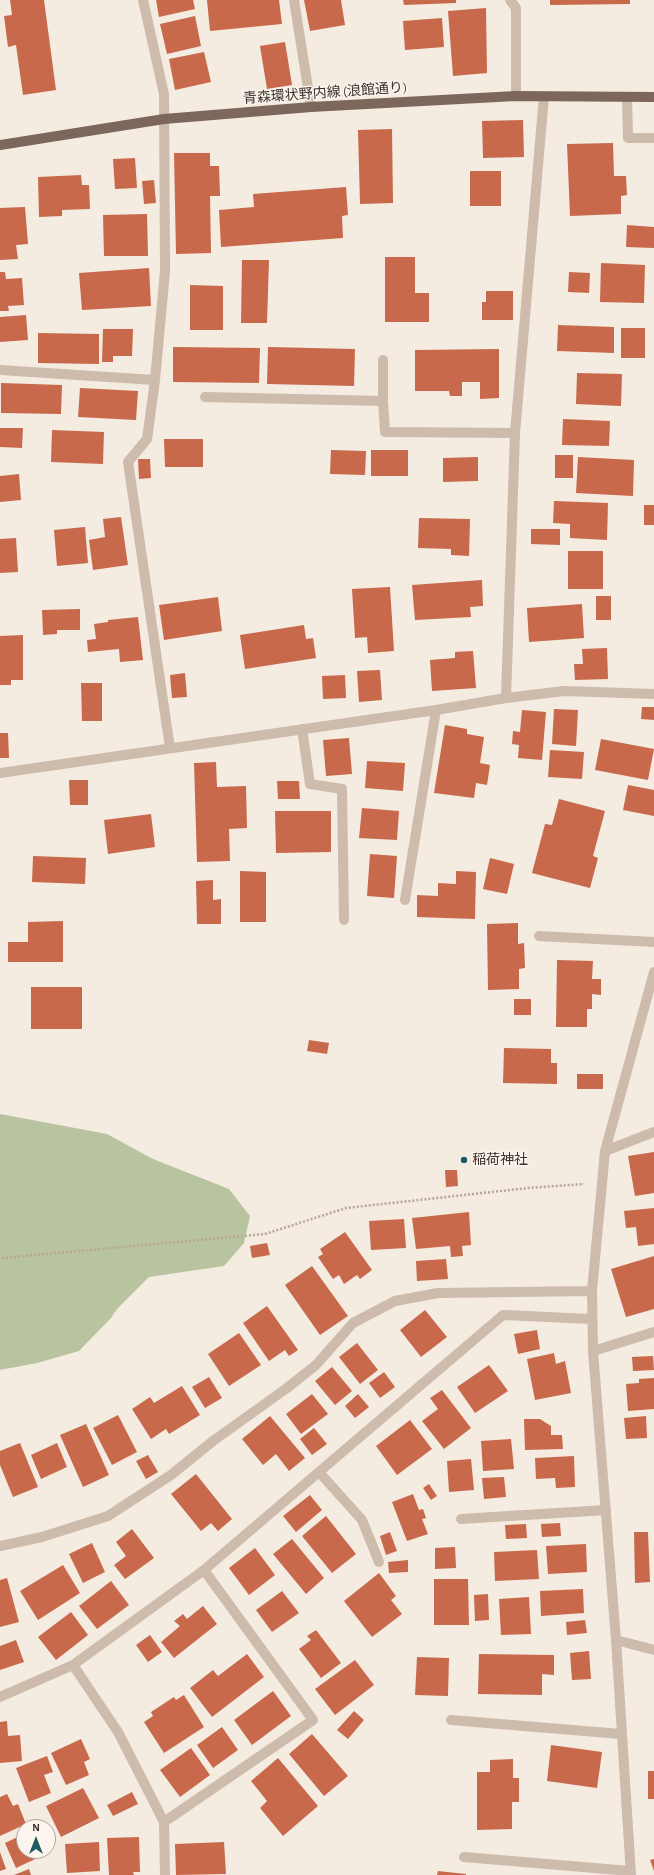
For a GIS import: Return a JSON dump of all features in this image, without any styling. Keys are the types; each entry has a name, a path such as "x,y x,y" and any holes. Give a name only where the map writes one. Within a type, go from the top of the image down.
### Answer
{"main road":[{"name":"青森環状野内線 (浪館通り)","path":"0,145 164,119 311,107 516,96 654,97"}],"street":[{"path":"143,0 164,94 165,271 148,439 128,462 170,748"},
{"path":"294,0 311,107"},
{"path":"510,0 516,8 516,96"},
{"path":"506,698 515,433 544,96"},
{"path":"627,97 628,138 654,138"},
{"path":"383,360 385,432 515,433"},
{"path":"0,370 155,380"},
{"path":"205,397 383,401"},
{"path":"0,773 436,710 506,698 564,691 654,694"},
{"path":"405,900 436,710"},
{"path":"302,729 310,784 342,789 344,920"},
{"path":"539,936 654,942"},
{"path":"464,1857 630,1873 616,1640 593,1351 592,1291 600,1182 605,1151 654,972"},
{"path":"605,1151 654,1132"},
{"path":"0,1546 42,1537 108,1516 171,1475 213,1441 287,1388 316,1364 353,1323 395,1301 438,1293 592,1291"},
{"path":"0,1697 73,1665 204,1570 503,1315 592,1319"},
{"path":"593,1351 654,1332"},
{"path":"319,1472 362,1520 379,1562"},
{"path":"461,1519 606,1510"},
{"path":"164,1822 313,1720 204,1570"},
{"path":"616,1640 654,1650"},
{"path":"73,1665 118,1732 164,1822 165,1875"},
{"path":"452,1720 621,1734"}],"path":[{"path":"2,1258 265,1234 346,1208 528,1188 600,1182"}],"green space":[{"path":"0,1114 107,1134 153,1159 229,1189 250,1216 244,1243 224,1266 149,1277 117,1309 111,1318 79,1351 37,1363 0,1370"}],"building":[{"path":"10,0 44,0 56,90 23,95 16,45 8,47 4,16 12,15"},
{"path":"156,0 193,0 195,9 159,17"},
{"path":"207,0 279,0 282,24 210,31"},
{"path":"304,0 341,0 345,25 310,31"},
{"path":"403,0 456,0 456,3 404,5"},
{"path":"550,0 630,0 630,4 550,5"},
{"path":"486,8 487,73 453,76 448,11"},
{"path":"195,16 201,46 167,54 160,24"},
{"path":"442,18 444,47 405,50 403,21"},
{"path":"285,42 292,85 267,89 260,46"},
{"path":"204,52 211,82 175,90 169,59"},
{"path":"523,120 524,157 483,158 482,121"},
{"path":"392,129 393,203 360,204 358,130"},
{"path":"613,143 614,176 626,176 627,195 621,196 621,214 570,216 567,144"},
{"path":"174,153 210,153 210,166 219,166 220,196 210,196 211,253 176,254"},
{"path":"135,158 137,188 115,189 113,159"},
{"path":"470,171 501,171 501,206 470,206"},
{"path":"81,175 82,185 89,185 90,209 62,210 62,216 39,217 38,177"},
{"path":"154,180 156,203 144,204 142,181"},
{"path":"346,187 348,215 342,216 343,238 221,247 219,210 254,207 253,194"},
{"path":"25,207 28,244 16,245 18,259 0,260 0,208"},
{"path":"147,214 148,256 104,256 103,215"},
{"path":"627,225 654,227 654,248 626,247"},
{"path":"385,257 415,257 415,293 429,293 429,322 385,322"},
{"path":"242,260 269,260 267,323 241,323"},
{"path":"601,263 645,265 644,303 600,302"},
{"path":"149,268 151,306 82,310 79,273"},
{"path":"0,272 5,272 6,279 22,278 24,305 8,306 9,311 0,311"},
{"path":"569,272 590,273 589,293 568,292"},
{"path":"190,285 223,286 223,330 190,330"},
{"path":"486,291 513,291 513,320 482,320 482,302 486,302"},
{"path":"26,315 28,340 0,342 0,317"},
{"path":"558,325 614,327 614,353 557,351"},
{"path":"621,328 645,328 645,358 621,358"},
{"path":"103,329 133,329 132,356 113,356 113,362 102,362"},
{"path":"38,333 99,334 99,364 38,363"},
{"path":"173,347 260,348 259,383 173,382"},
{"path":"268,347 355,349 354,386 267,384"},
{"path":"499,349 499,398 480,399 480,382 462,382 462,396 450,396 449,391 415,391 415,350"},
{"path":"577,373 622,374 621,406 576,404"},
{"path":"1,383 62,385 61,414 1,413"},
{"path":"80,388 138,391 136,420 78,417"},
{"path":"563,419 610,421 609,446 562,445"},
{"path":"0,428 23,428 22,448 0,447"},
{"path":"52,430 104,432 103,464 51,462"},
{"path":"164,439 203,439 203,467 165,467"},
{"path":"331,450 366,451 365,475 330,474"},
{"path":"371,450 408,450 408,476 371,476"},
{"path":"555,455 573,455 573,478 555,478"},
{"path":"478,457 478,481 443,482 443,458"},
{"path":"578,457 634,460 633,496 576,493"},
{"path":"138,459 150,459 151,478 139,479"},
{"path":"19,474 21,500 0,502 0,476"},
{"path":"554,501 608,503 607,540 570,538 570,524 553,523"},
{"path":"644,505 654,505 654,525 644,525"},
{"path":"121,517 128,565 93,570 89,540 105,537 103,519"},
{"path":"419,518 470,519 469,556 451,555 451,549 418,548"},
{"path":"85,527 88,563 57,566 54,530"},
{"path":"531,529 560,529 560,545 531,544"},
{"path":"16,538 18,572 0,573 0,539"},
{"path":"568,551 603,551 603,589 568,589"},
{"path":"482,580 483,606 470,607 471,617 415,620 412,585"},
{"path":"390,587 394,651 368,653 367,637 355,638 352,589"},
{"path":"596,596 611,596 611,620 596,620"},
{"path":"218,597 222,631 164,640 159,605"},
{"path":"582,604 584,638 529,642 527,608"},
{"path":"80,609 80,630 57,630 57,634 43,635 42,610"},
{"path":"138,617 143,660 120,662 119,649 88,652 87,640 96,639 94,624 108,622 108,620"},
{"path":"304,625 306,639 313,638 316,658 245,669 240,635"},
{"path":"23,635 23,680 11,680 11,685 0,685 0,636"},
{"path":"607,648 608,679 575,680 574,664 583,664 582,649"},
{"path":"473,651 476,688 432,691 430,660 455,658 455,652"},
{"path":"380,670 382,700 359,702 357,671"},
{"path":"185,673 187,697 172,698 170,675"},
{"path":"345,675 346,698 323,699 322,676"},
{"path":"81,683 102,683 102,721 82,721"},
{"path":"642,707 654,707 654,720 641,719"},
{"path":"554,709 578,710 576,746 552,744"},
{"path":"522,710 546,712 542,760 518,758 519,745 512,744 513,731 520,732"},
{"path":"445,725 467,729 467,734 484,737 480,763 490,765 487,785 476,783 474,798 434,793"},
{"path":"0,733 8,733 9,758 0,758"},
{"path":"349,738 352,774 326,776 323,740"},
{"path":"601,739 654,749 648,780 595,770"},
{"path":"550,750 584,752 582,779 548,777"},
{"path":"367,761 405,763 403,791 365,788"},
{"path":"216,762 217,787 246,786 247,828 229,829 230,861 197,862 194,763"},
{"path":"69,780 88,780 88,805 70,805"},
{"path":"277,781 299,781 300,799 278,799"},
{"path":"628,785 654,790 654,816 623,810"},
{"path":"559,799 605,811 593,856 598,858 590,888 532,873 545,824 552,825"},
{"path":"362,808 399,811 397,840 359,838"},
{"path":"275,811 331,811 331,852 276,853"},
{"path":"151,814 155,847 108,854 104,820"},
{"path":"370,854 397,856 394,898 367,896"},
{"path":"33,856 86,858 85,884 32,882"},
{"path":"490,858 514,864 507,894 483,889"},
{"path":"240,871 266,872 266,922 240,922"},
{"path":"456,871 476,872 475,919 417,917 417,895 438,896 438,883 456,884"},
{"path":"213,880 213,900 221,899 221,924 197,924 196,881"},
{"path":"63,921 63,962 8,962 8,942 28,942 28,922"},
{"path":"518,923 518,944 524,943 525,968 519,969 519,989 488,990 487,924"},
{"path":"557,960 593,961 592,979 601,979 601,995 592,994 592,1009 587,1009 587,1027 556,1027"},
{"path":"31,987 82,987 82,1029 31,1029"},
{"path":"514,999 531,999 531,1015 514,1015"},
{"path":"309,1040 329,1043 327,1054 307,1051"},
{"path":"504,1048 551,1049 551,1063 557,1063 557,1084 503,1083"},
{"path":"577,1074 603,1074 603,1089 577,1089"},
{"path":"654,1152 654,1193 635,1196 628,1156"},
{"path":"445,1170 457,1170 458,1186 446,1187"},
{"path":"654,1208 654,1244 638,1246 636,1227 626,1228 624,1211"},
{"path":"469,1212 471,1245 462,1246 463,1256 451,1257 450,1246 416,1249 412,1218"},
{"path":"404,1219 406,1248 371,1250 369,1221"},
{"path":"345,1232 372,1270 360,1279 357,1275 344,1284 339,1275 333,1279 318,1257 323,1254 320,1249"},
{"path":"267,1243 270,1255 252,1258 250,1246"},
{"path":"654,1256 654,1309 626,1317 611,1269"},
{"path":"446,1259 448,1279 417,1281 416,1261"},
{"path":"312,1266 348,1316 320,1335 285,1285"},
{"path":"267,1306 298,1350 289,1356 285,1350 269,1361 243,1323"},
{"path":"425,1310 447,1337 421,1357 400,1330"},
{"path":"537,1330 540,1349 518,1354 514,1334"},
{"path":"239,1333 261,1365 229,1386 208,1354"},
{"path":"357,1343 378,1370 360,1384 339,1357"},
{"path":"554,1353 556,1364 565,1361 571,1393 535,1400 527,1359"},
{"path":"653,1356 654,1370 633,1371 632,1357"},
{"path":"489,1365 508,1391 475,1413 457,1387"},
{"path":"332,1367 352,1391 335,1405 315,1381"},
{"path":"384,1372 395,1387 380,1398 369,1383"},
{"path":"209,1377 222,1398 205,1408 192,1387"},
{"path":"654,1378 654,1409 628,1411 626,1384 639,1383 639,1379"},
{"path":"182,1386 200,1415 169,1434 166,1429 151,1439 132,1409 150,1397 154,1403"},
{"path":"442,1390 471,1428 444,1449 422,1421 438,1409 430,1398"},
{"path":"312,1394 328,1414 301,1434 286,1414"},
{"path":"358,1394 369,1407 355,1418 345,1406"},
{"path":"118,1415 137,1452 112,1465 93,1428"},
{"path":"270,1416 305,1458 289,1471 276,1454 263,1465 242,1439"},
{"path":"646,1416 647,1438 626,1439 624,1418"},
{"path":"524,1419 540,1419 551,1426 551,1435 562,1435 563,1449 525,1450"},
{"path":"410,1420 432,1449 397,1475 376,1446"},
{"path":"86,1424 109,1475 83,1487 60,1435"},
{"path":"314,1428 327,1444 312,1455 300,1439"},
{"path":"511,1439 514,1469 483,1471 481,1441"},
{"path":"20,1443 38,1487 13,1497 0,1465 0,1451"},
{"path":"57,1443 67,1467 41,1479 31,1455"},
{"path":"148,1455 158,1472 146,1479 136,1461"},
{"path":"574,1456 575,1487 556,1488 555,1478 536,1479 535,1458"},
{"path":"471,1459 474,1490 449,1492 447,1461"},
{"path":"196,1474 232,1519 218,1531 211,1523 201,1531 171,1494"},
{"path":"504,1477 506,1497 484,1499 482,1478"},
{"path":"429,1484 437,1496 431,1500 423,1488"},
{"path":"413,1494 419,1510 423,1509 426,1518 422,1519 428,1534 407,1541 392,1502"},
{"path":"310,1495 322,1510 296,1532 283,1516"},
{"path":"326,1516 356,1554 332,1573 302,1536"},
{"path":"560,1523 561,1536 542,1537 541,1524"},
{"path":"526,1524 527,1538 506,1539 505,1525"},
{"path":"132,1529 154,1558 125,1579 114,1565 126,1556 116,1542"},
{"path":"390,1532 397,1551 386,1555 380,1536"},
{"path":"634,1532 648,1532 650,1582 635,1583"},
{"path":"292,1539 324,1578 306,1594 273,1554"},
{"path":"92,1543 105,1572 83,1583 69,1554"},
{"path":"586,1544 587,1572 548,1574 546,1546"},
{"path":"455,1547 456,1568 435,1569 435,1548"},
{"path":"255,1548 275,1575 249,1595 229,1568"},
{"path":"537,1550 539,1579 495,1581 494,1552"},
{"path":"408,1560 408,1572 389,1573 388,1562"},
{"path":"63,1565 80,1593 38,1620 20,1591"},
{"path":"379,1573 396,1596 391,1600 402,1614 372,1637 344,1601"},
{"path":"7,1578 19,1622 0,1627 0,1580"},
{"path":"434,1579 468,1579 469,1625 434,1625"},
{"path":"111,1581 129,1605 97,1629 79,1606"},
{"path":"583,1589 584,1613 541,1616 540,1591"},
{"path":"282,1591 299,1613 272,1632 256,1610"},
{"path":"488,1594 489,1620 475,1621 474,1595"},
{"path":"529,1597 531,1634 501,1635 499,1599"},
{"path":"203,1606 217,1624 174,1658 161,1642 180,1626 174,1621 183,1614 187,1619"},
{"path":"71,1612 88,1635 56,1660 38,1637"},
{"path":"585,1620 587,1633 567,1635 566,1622"},
{"path":"316,1630 341,1663 321,1678 299,1649 311,1640 307,1636"},
{"path":"150,1635 162,1652 148,1662 136,1645"},
{"path":"16,1640 24,1662 0,1670 0,1646"},
{"path":"589,1651 591,1679 572,1680 570,1653"},
{"path":"247,1654 264,1677 212,1717 190,1688 213,1670 218,1676"},
{"path":"479,1654 554,1655 554,1675 542,1674 542,1695 478,1694"},
{"path":"417,1657 449,1658 448,1696 415,1695"},
{"path":"355,1660 374,1685 335,1715 315,1689"},
{"path":"273,1691 291,1716 252,1745 234,1720"},
{"path":"184,1695 204,1727 164,1753 144,1722 153,1716 151,1712 174,1697 176,1700"},
{"path":"354,1711 364,1720 348,1739 337,1730"},
{"path":"7,1721 8,1736 20,1735 22,1761 0,1763 0,1722"},
{"path":"222,1727 238,1750 213,1768 197,1745"},
{"path":"312,1734 348,1776 324,1796 289,1754"},
{"path":"81,1739 90,1759 84,1762 89,1775 66,1785 51,1753"},
{"path":"551,1745 602,1752 597,1788 547,1781"},
{"path":"191,1748 210,1775 180,1797 160,1770"},
{"path":"47,1756 53,1772 44,1775 51,1793 29,1802 16,1768"},
{"path":"278,1758 318,1806 283,1836 260,1808 267,1801 251,1781"},
{"path":"513,1759 513,1778 519,1778 519,1802 512,1802 512,1829 477,1830 477,1772 490,1772 490,1760"},
{"path":"648,1771 654,1771 654,1799 648,1799"},
{"path":"83,1788 99,1818 61,1837 56,1827 56,1819 52,1819 46,1806"},
{"path":"132,1792 138,1804 113,1816 107,1805"},
{"path":"7,1794 13,1806 18,1804 24,1819 16,1819 16,1829 0,1836 0,1797"},
{"path":"139,1837 140,1872 133,1872 134,1875 109,1875 107,1838"},
{"path":"16,1838 16,1859 35,1859 16,1868 5,1843"},
{"path":"99,1842 100,1871 67,1873 65,1844"},
{"path":"224,1842 226,1874 176,1875 175,1844"},
{"path":"0,1852 6,1869 0,1871"},
{"path":"654,1859 654,1871 650,1860"},
{"path":"29,1869 31,1875 14,1875"},
{"path":"438,1871 466,1874 466,1875 437,1875"}],"place":[{"name":"稲荷神社","path":"464,1160"}]}
